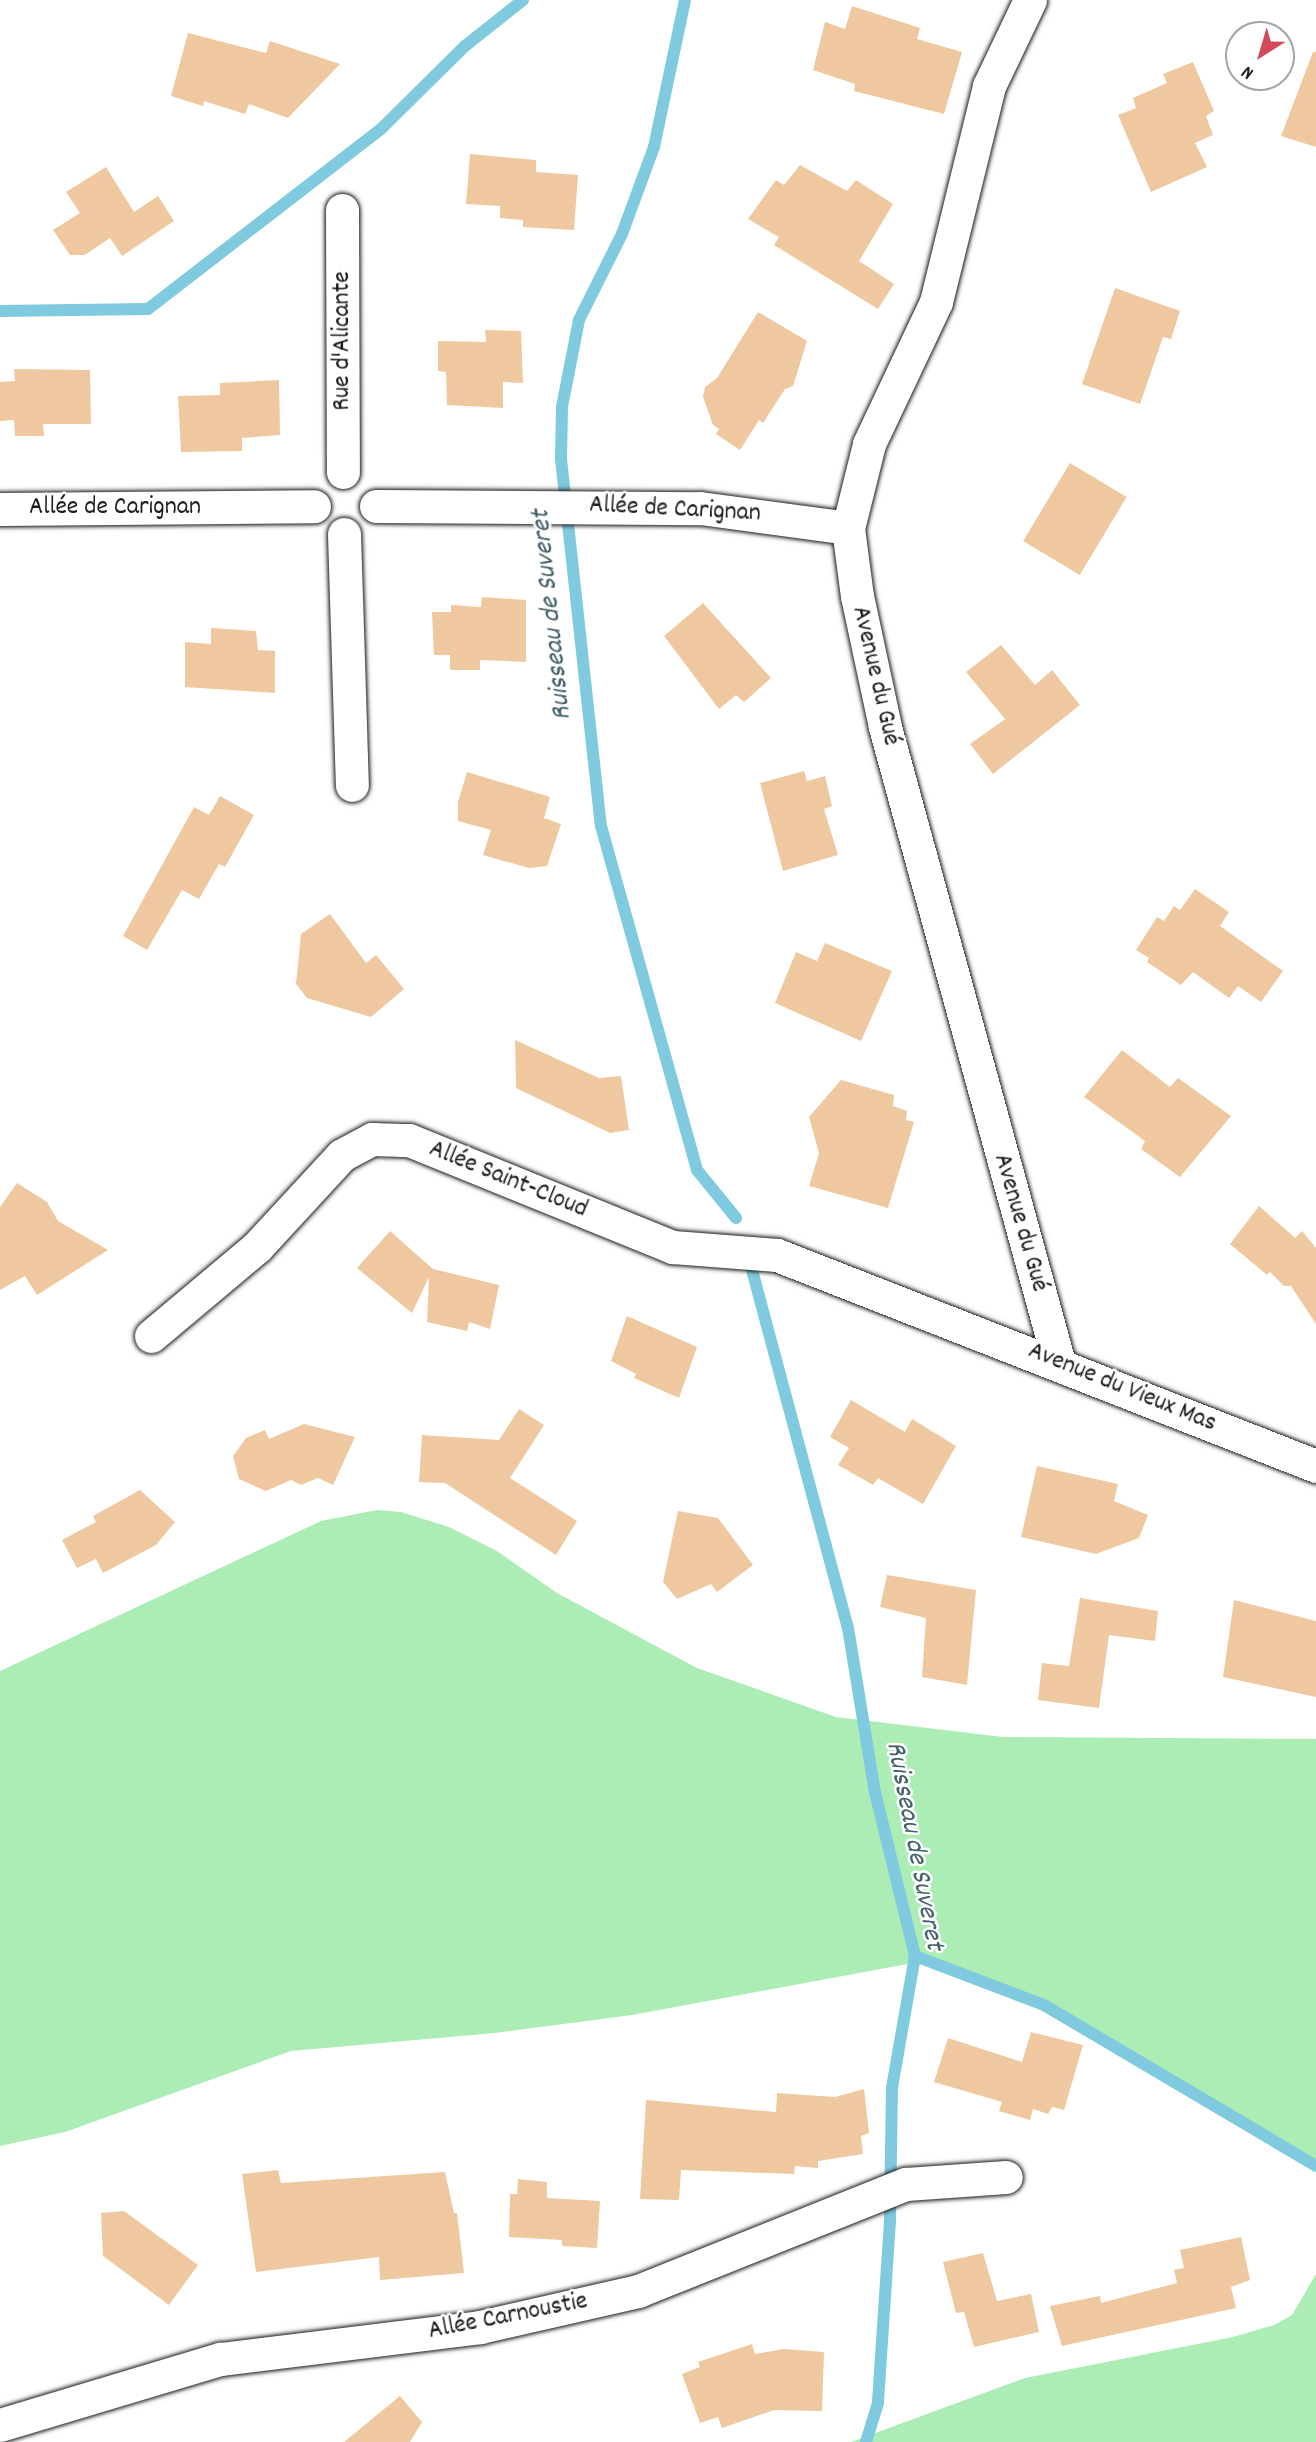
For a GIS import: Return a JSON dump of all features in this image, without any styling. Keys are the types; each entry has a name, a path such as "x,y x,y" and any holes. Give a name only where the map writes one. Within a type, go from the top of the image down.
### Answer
{"street":[{"name":"Avenue du Gué","path":"1030,0 989,86 936,302 869,444 848,528 856,596 885,727 1059,1363"},
{"name":"Rue d'Alicante","path":"342,210 343,472"},
{"path":"343,472 363,478 375,495 376,506 369,523 344,534 320,523 314,506 314,496 324,479 343,472"},
{"name":"Allée de Carignan","path":"0,509 314,506"},
{"name":"Allée de Carignan","path":"376,506 700,508 848,528"},
{"path":"344,534 352,785"},
{"name":"Allée Saint-Cloud","path":"150,1336 257,1247 342,1155 372,1139 409,1140 673,1247 777,1255 927,1312"},
{"name":"Avenue du Vieux Mas","path":"927,1312 1316,1466"},
{"name":"Allée Carnoustie","path":"0,2425 220,2359 480,2326 638,2291 906,2184 1006,2177"}],"green space":[{"path":"377,1510 401,1512 449,1527 497,1551 557,1593 697,1668 836,1717 1003,1737 1316,1739 1316,2166 1045,2005 915,1956 913,1963 632,2015 495,2033 291,2051 65,2132 0,2146 0,1671 321,1521"},
{"path":"1316,2274 1316,2442 851,2442 1025,2378 1233,2337 1274,2325 1292,2315"}],"building":[{"path":"852,6 920,28 917,39 962,52 944,114 854,91 855,84 813,70 825,22 845,29"},
{"path":"188,33 266,53 270,41 340,64 288,118 249,104 245,114 204,101 203,106 171,96"},
{"path":"1313,52 1316,52 1316,147 1281,136"},
{"path":"1193,62 1214,111 1206,116 1213,135 1195,143 1207,167 1151,192 1118,115 1136,108 1133,98 1167,83 1163,74"},
{"path":"470,154 536,160 536,172 578,175 574,230 523,227 523,220 500,218 500,206 466,204"},
{"path":"800,165 847,191 856,180 893,204 859,261 894,284 878,309 774,245 779,237 748,219 776,180 784,185"},
{"path":"106,167 134,212 158,196 174,221 122,256 110,238 85,255 70,255 53,230 80,213 66,192"},
{"path":"1115,288 1180,311 1171,339 1163,337 1140,404 1082,384"},
{"path":"758,312 807,341 793,386 785,389 763,423 759,420 740,450 716,434 719,429 713,425 703,397 705,387 717,378"},
{"path":"485,330 521,331 523,383 503,382 503,408 447,405 446,372 438,371 438,341 486,342"},
{"path":"14,369 90,370 91,424 43,424 44,436 15,436 14,420 0,421 0,382 15,381"},
{"path":"279,380 280,435 242,438 242,451 181,452 178,396 220,395 220,383"},
{"path":"1070,463 1127,497 1080,575 1023,541"},
{"path":"482,597 526,600 526,662 480,660 480,670 450,670 450,655 434,655 432,612 451,612 451,605 481,607"},
{"path":"703,603 771,678 744,702 736,695 719,709 664,636"},
{"path":"211,628 256,631 258,650 275,651 275,693 185,687 185,642 211,644"},
{"path":"1001,645 1035,685 1052,670 1080,705 993,774 970,744 1005,719 966,672"},
{"path":"804,771 807,781 825,776 832,806 824,809 838,855 783,871 760,783"},
{"path":"467,772 550,797 544,818 561,824 547,866 529,868 483,855 491,830 458,821 458,802"},
{"path":"220,796 254,815 225,867 219,864 199,899 182,890 147,950 123,936 194,807 209,815"},
{"path":"1195,889 1229,912 1220,926 1283,971 1261,1002 1238,986 1229,998 1193,972 1181,985 1147,962 1149,958 1136,950 1157,917 1164,921 1174,906 1180,910"},
{"path":"330,914 366,963 376,955 404,989 371,1017 307,998 296,984 301,934"},
{"path":"825,943 892,971 861,1041 775,1003 796,952 817,961"},
{"path":"515,1040 599,1078 621,1076 629,1130 610,1133 516,1088"},
{"path":"1122,1050 1170,1087 1178,1078 1231,1116 1180,1177 1141,1149 1145,1141 1084,1097"},
{"path":"841,1080 894,1095 893,1106 907,1111 906,1120 914,1122 888,1208 809,1186 819,1153 809,1117"},
{"path":"17,1183 47,1202 58,1221 108,1250 37,1295 25,1276 0,1290 0,1207"},
{"path":"1259,1206 1295,1238 1302,1231 1316,1248 1316,1324 1291,1286 1284,1286 1270,1272 1267,1275 1230,1244"},
{"path":"390,1231 433,1269 499,1285 490,1329 469,1322 467,1331 427,1322 429,1277 412,1313 357,1268"},
{"path":"627,1316 697,1347 679,1398 634,1378 636,1374 611,1361"},
{"path":"851,1400 905,1432 912,1419 956,1446 923,1504 878,1478 873,1485 838,1465 849,1448 830,1437"},
{"path":"519,1409 544,1425 510,1478 577,1521 556,1555 445,1483 419,1482 422,1435 499,1440"},
{"path":"304,1424 355,1437 333,1485 318,1478 301,1485 291,1480 266,1491 239,1479 233,1456 246,1438 265,1430 269,1439"},
{"path":"1037,1466 1118,1484 1114,1501 1148,1515 1139,1538 1096,1554 1021,1537"},
{"path":"140,1490 175,1522 156,1545 103,1573 96,1559 77,1568 62,1540 96,1522 93,1516"},
{"path":"678,1511 718,1518 753,1565 717,1592 711,1584 677,1599 663,1582"},
{"path":"887,1575 976,1590 967,1685 922,1677 926,1618 880,1607"},
{"path":"1080,1598 1158,1611 1155,1641 1109,1635 1099,1708 1038,1700 1042,1663 1069,1666"},
{"path":"1234,1600 1316,1621 1316,1697 1223,1677"},
{"path":"1031,2032 1083,2045 1064,2110 1052,2107 1048,2114 1033,2109 1030,2120 999,2111 1002,2102 934,2082 948,2038 1022,2062"},
{"path":"864,2089 869,2133 861,2136 863,2154 818,2161 818,2168 795,2166 794,2174 681,2170 679,2200 640,2199 646,2100 776,2112 777,2093 835,2097"},
{"path":"278,2170 281,2183 445,2172 454,2213 457,2213 464,2273 380,2280 379,2257 256,2272 242,2174"},
{"path":"518,2179 547,2182 547,2198 600,2201 597,2248 562,2246 562,2240 509,2237 510,2194 517,2194"},
{"path":"124,2211 198,2265 169,2305 103,2256 101,2213"},
{"path":"1241,2237 1250,2280 1231,2287 1236,2308 1062,2346 1050,2306 1100,2296 1101,2303 1177,2283 1174,2270 1184,2268 1180,2250"},
{"path":"983,2253 997,2301 1031,2294 1039,2332 974,2347 964,2312 956,2313 943,2262"},
{"path":"752,2344 755,2354 784,2349 824,2352 822,2411 774,2410 722,2428 718,2417 700,2423 682,2374 700,2367 698,2362"},
{"path":"400,2396 422,2422 410,2442 344,2442"}],"waterway":[{"path":"0,311 148,309 381,129 465,46 523,0"},
{"name":"Ruisseau de Suveret","path":"685,0 654,147 622,234 579,320 562,407 561,459 601,826 697,1170 736,1218"},
{"name":"Ruisseau de Suveret","path":"752,1270 848,1628 875,1792 915,1956 892,2088 890,2221 878,2403 866,2442"},
{"path":"915,1956 1044,2005 1316,2166"}]}
